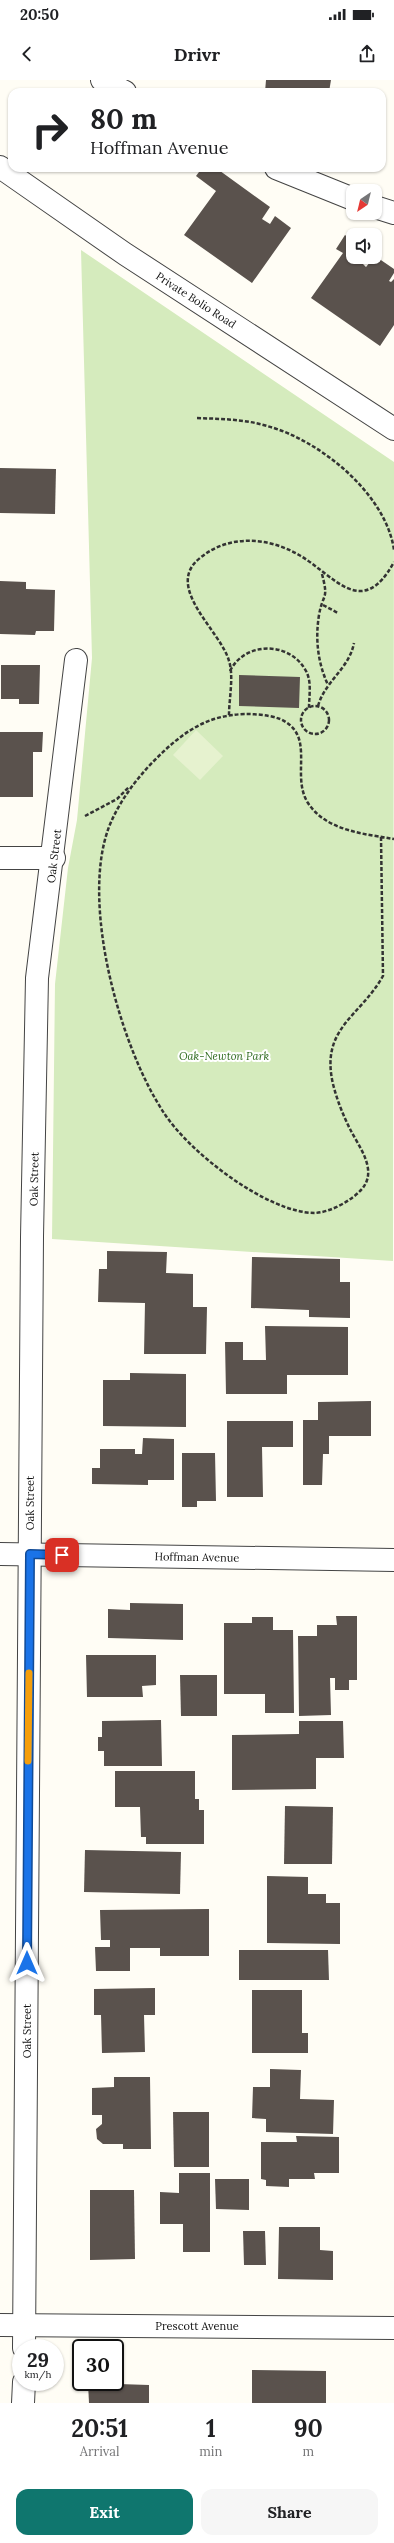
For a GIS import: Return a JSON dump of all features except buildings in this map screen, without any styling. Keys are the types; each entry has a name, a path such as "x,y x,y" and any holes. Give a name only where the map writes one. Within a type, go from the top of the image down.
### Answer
{"street":[{"path":"102,80 117,88"},
{"name":"Private Bolio Road","path":"0,167 126,254 394,429"},
{"path":"286,172 346,196"},
{"path":"382,209 394,213"},
{"name":"Oak Street","path":"24,2339 30,1554 38,978 54,858 76,660"},
{"path":"0,858 54,858"},
{"name":"Hoffman Avenue","path":"0,1554 394,1560"},
{"name":"Prescott Avenue","path":"0,2325 394,2328"},
{"path":"23,2403 24,2391"}],"path":[{"path":"197,418 232,419 267,426 299,439 338,462 366,493 385,520 392,539 394,550"},
{"path":"229,715 230,662 225,650 194,604 188,574 194,562 223,544 251,540 277,544 300,556 321,573 354,591 370,589 386,577 394,562"},
{"path":"321,573 327,594 319,613 318,649 328,685"},
{"path":"322,606 338,613"},
{"path":"318,706 328,685 345,666 352,654 354,643"},
{"path":"230,672 238,660 252,650 276,649 288,653 299,661 310,680 309,708 301,718 303,728 314,735 323,732 326,728 328,715 318,706"},
{"path":"309,708 318,706"},
{"path":"58,820 77,820 98,811 117,798 158,757 193,727 202,722 229,715 273,717 292,726 297,731 301,746 301,787 308,803 322,818 342,828 394,839"},
{"path":"297,731 303,728"},
{"path":"132,784 108,829 98,893 108,969 125,1030 163,1112 186,1142 207,1160 271,1202 314,1213 334,1209 349,1200 364,1187 368,1171 365,1155 340,1107 333,1082 330,1062 334,1042 341,1026 376,988 383,976 381,837"}],"green space":[{"name":"Oak-Newton Park","path":"81,250 394,462 393,1261 52,1239 55,984 68,868 77,820 92,658"},
{"path":"196,730 223,756 200,780 173,755"}],"slow traffic":[{"path":"28,1761 29,1673"}],"route":[{"path":"27,1963 30,1554 62,1555"}]}
